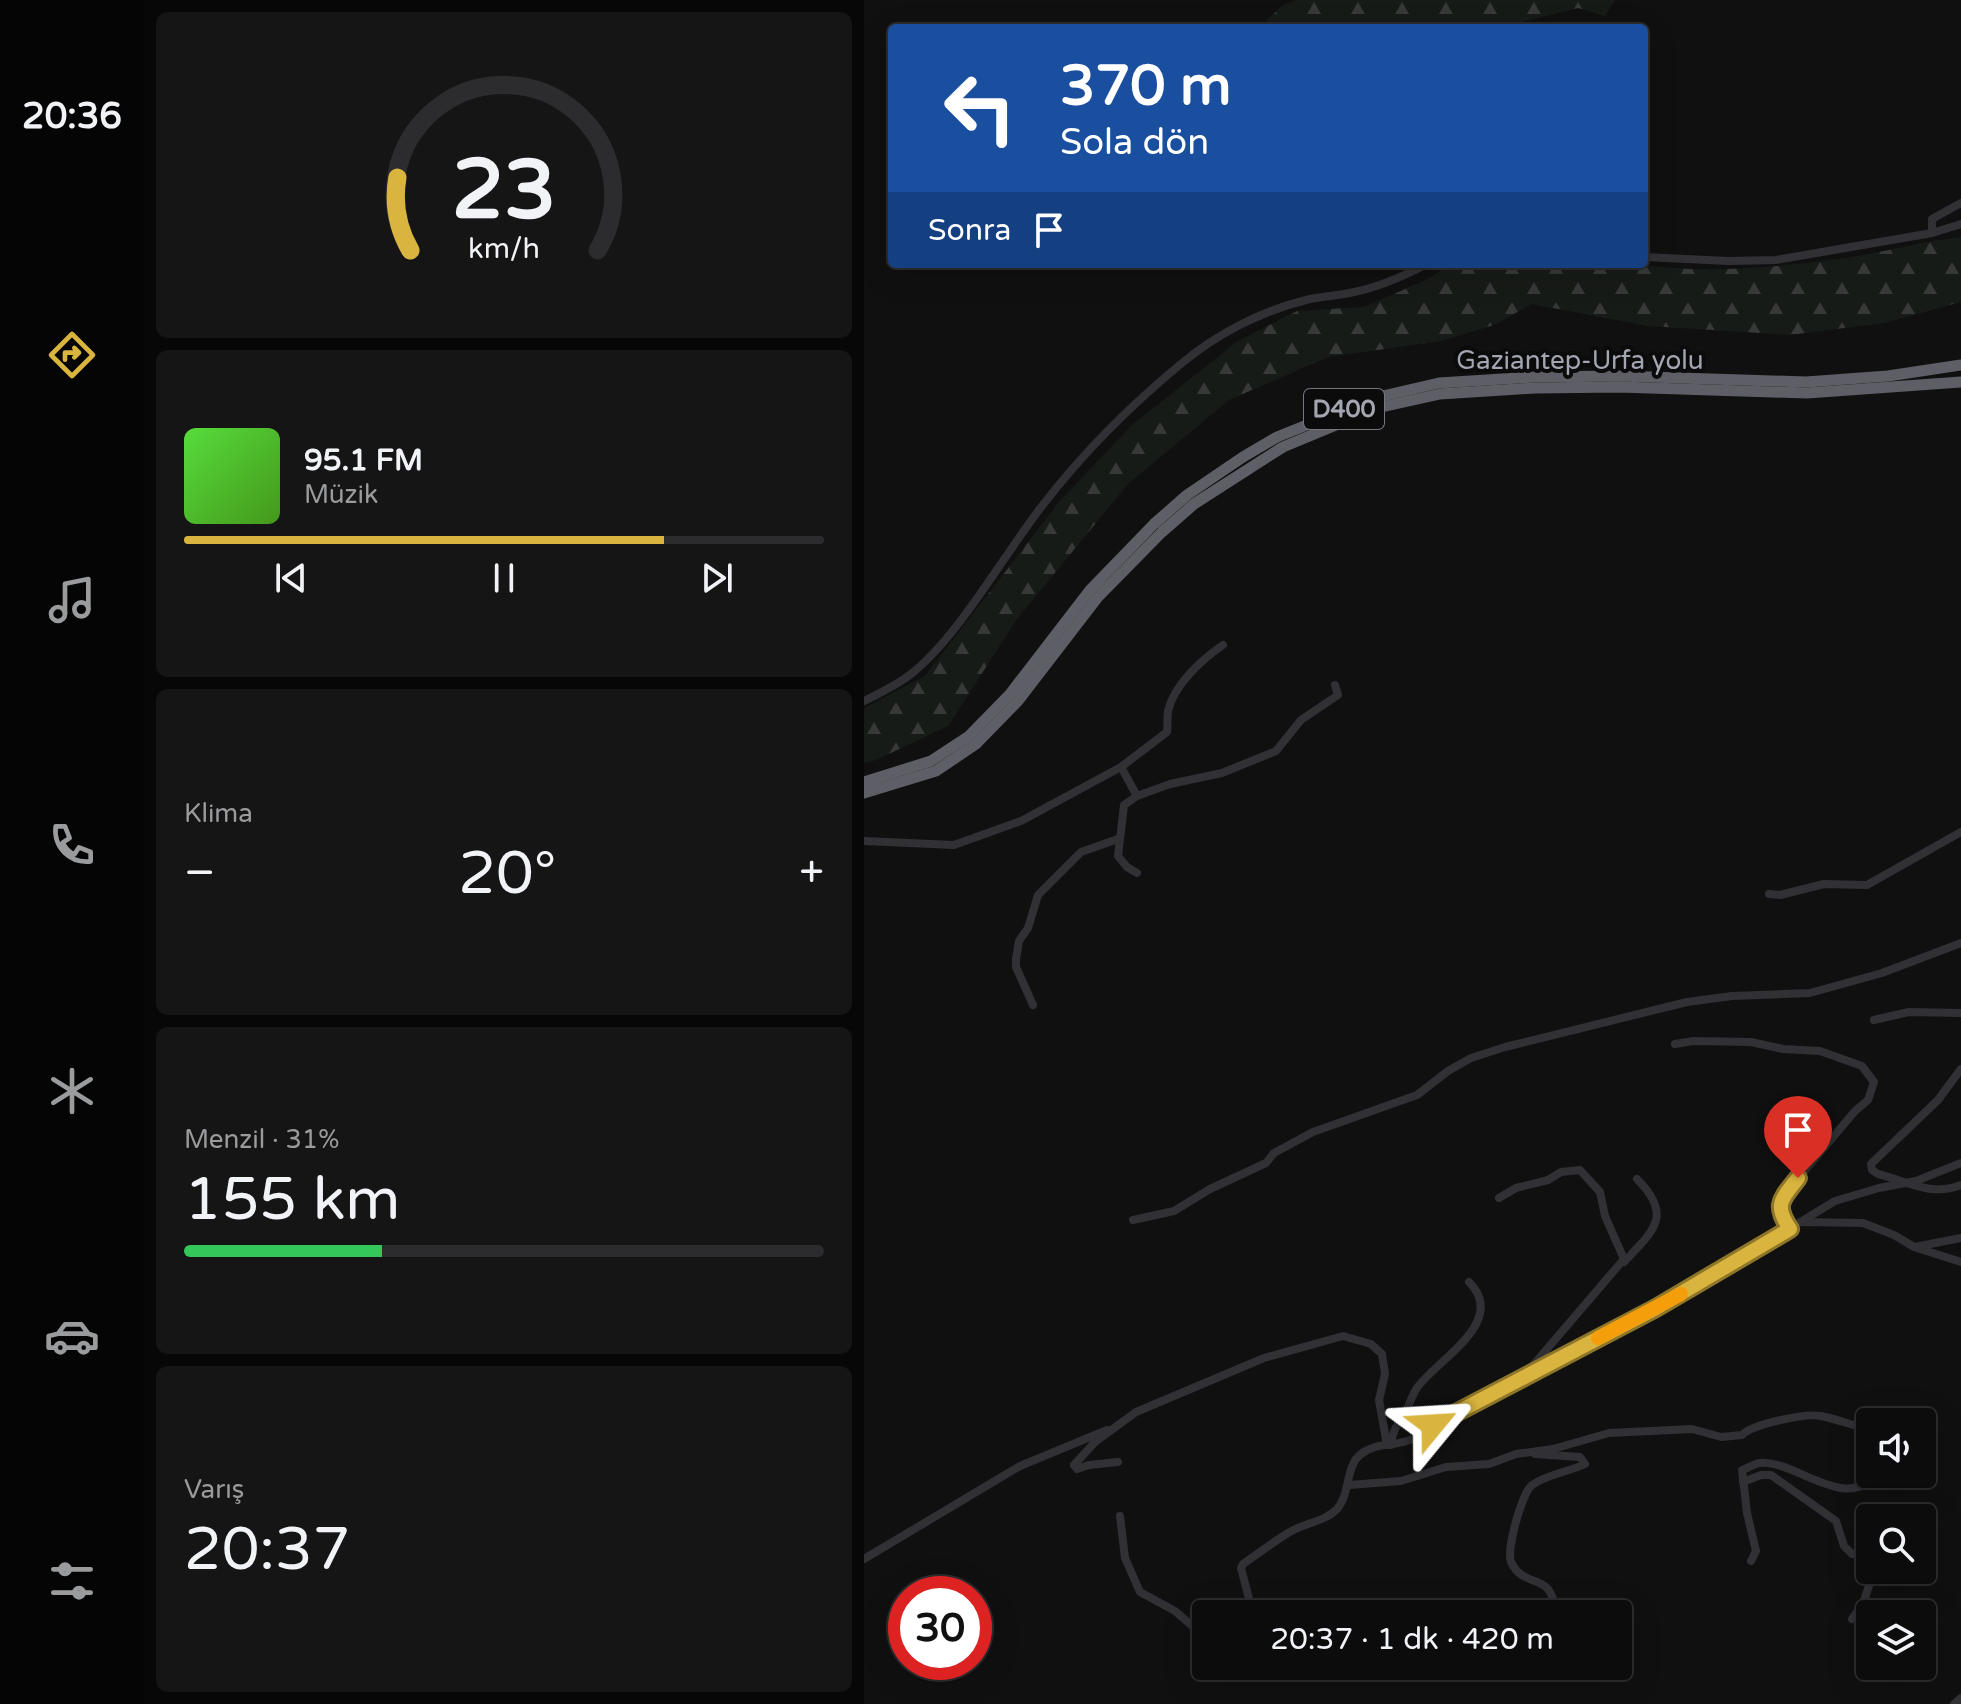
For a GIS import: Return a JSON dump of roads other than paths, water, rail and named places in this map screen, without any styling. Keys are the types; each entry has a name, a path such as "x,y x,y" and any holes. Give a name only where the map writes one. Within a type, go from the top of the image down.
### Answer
{"highway":[{"name":"Gaziantep-Urfa yolu","path":"864,782 931,761 969,736 1010,694 1090,590 1187,495 1277,437 1361,403 1439,383 1619,376 1806,382 1888,376 1961,365"},
{"name":"Gaziantep-Urfa yolu","path":"864,793 936,771 976,744 1018,701 1098,597 1194,504 1283,447 1377,408 1440,394 1535,388 1619,387 1807,393 1961,382"}],"street":[{"path":"1932,233 1932,219 1961,203"},
{"path":"1648,257 1776,260 1932,233 1961,224"},
{"path":"864,701 913,672 933,651 1077,465 1134,406 1183,362 1224,332 1272,312 1305,300 1356,292 1419,268"},
{"path":"864,841 954,845 1021,821 1121,767 1167,732 1168,710 1182,684 1205,657 1223,645"},
{"path":"1137,873 1118,856 1124,805 1137,796 1170,784 1222,773 1276,751 1301,720 1338,695 1335,685"},
{"path":"1121,767 1137,796"},
{"path":"1769,894 1780,895 1824,884 1867,885 1961,832"},
{"path":"1033,1005 1016,967 1016,959 1019,941 1028,928 1038,895 1081,852 1118,839"},
{"path":"1133,1220 1174,1211 1210,1189 1266,1163 1274,1153 1313,1132 1417,1095 1471,1058 1687,1002 1732,996 1810,993 1882,973 1961,943"},
{"path":"1874,1020 1909,1012 1961,1013"},
{"path":"1675,1044 1693,1041 1751,1042 1783,1049 1820,1051 1862,1066 1874,1082 1868,1100 1855,1111 1781,1199 1780,1214 1790,1229"},
{"path":"1961,1069 1938,1100 1871,1164 1872,1170 1878,1174 1923,1190 1949,1190 1961,1185"},
{"path":"1249,1600 1241,1568 1243,1564 1286,1534 1334,1513 1349,1485 1352,1463 1366,1450 1421,1436 1443,1419 1680,1295 1835,1201 1906,1183 1961,1163"},
{"path":"1499,1198 1516,1188 1548,1180 1561,1172 1580,1170 1600,1192 1605,1216 1624,1262"},
{"path":"1521,1380 1647,1238 1658,1221 1659,1211 1655,1201 1637,1179"},
{"path":"1800,1222 1863,1223 1914,1247 1961,1262"},
{"path":"1914,1247 1961,1238"},
{"path":"1389,1445 1417,1386 1473,1330 1481,1301 1478,1291 1469,1282"},
{"path":"1118,1462 1074,1468 1077,1460 1136,1412 1241,1367 1343,1336 1371,1344 1382,1354 1385,1374 1379,1400 1389,1445"},
{"path":"1349,1485 1401,1481 1446,1467 1489,1464 1609,1433 1692,1429 1721,1437 1742,1435 1760,1424 1818,1415 1856,1427"},
{"path":"864,1559 1020,1466 1112,1429"},
{"path":"1530,1452 1539,1456 1580,1457 1585,1464 1529,1487 1509,1553 1519,1572 1550,1590 1553,1600"},
{"path":"1751,1561 1756,1551 1742,1470 1757,1463 1770,1463 1812,1480 1856,1487"},
{"path":"1743,1482 1761,1475 1771,1475 1836,1521 1844,1546 1856,1554"},
{"path":"1120,1516 1125,1558 1140,1592 1175,1611 1192,1626"},
{"path":"1852,1619 1863,1604 1869,1584"},
{"path":"1954,1704 1961,1698"}]}
